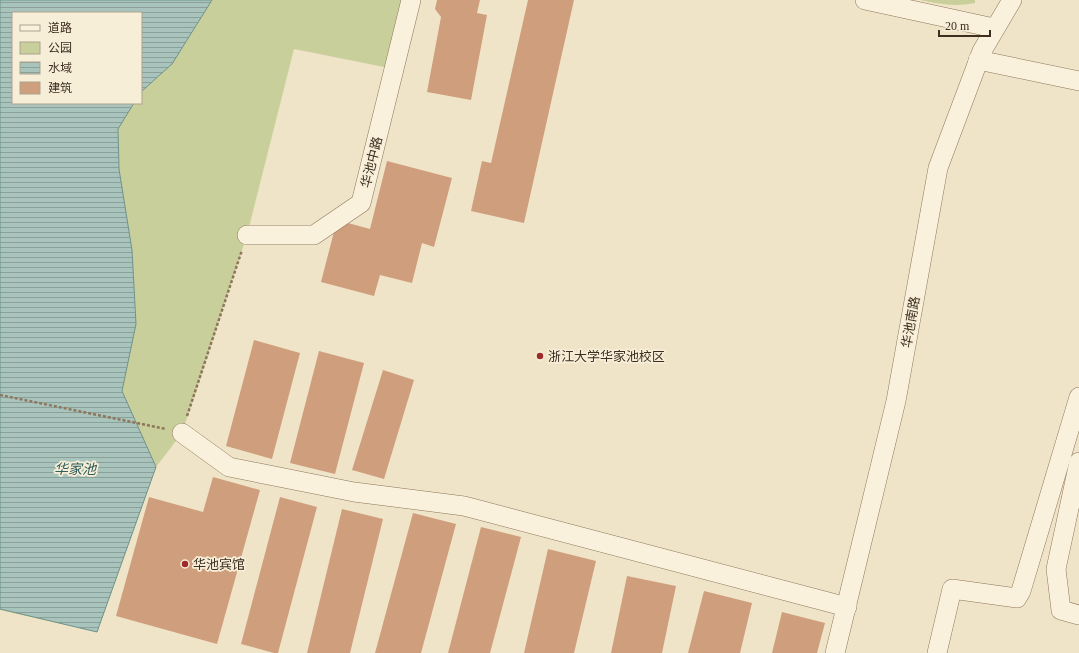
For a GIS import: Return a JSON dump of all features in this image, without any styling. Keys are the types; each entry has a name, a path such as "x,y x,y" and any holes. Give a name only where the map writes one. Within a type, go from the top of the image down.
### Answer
{"street":[{"name":"华池中路","path":"246,235 314,235 361,203 411,0"},
{"path":"865,0 994,28"},
{"name":"华池南路","path":"835,653 896,401 938,168 978,60 994,28 1012,0"},
{"path":"978,60 1079,80"},
{"path":"937,653 952,589 1017,598 1021,591 1079,397"},
{"path":"182,433 229,467 354,492 464,506 847,607"},
{"path":"1079,462 1056,569 1061,610 1079,615"}],"path":[{"path":"0,395 182,433 246,235"}],"green space":[{"path":"0,0 411,0 394,69 294,49 247,235 182,433 156,467 97,632 0,610"},
{"path":"920,0 975,0 975,3 954,5"}],"water":[{"name":"华家池","path":"0,0 212,0 172,64 142,91 142,12 12,12 12,104 133,104 118,129 119,169 132,250 136,324 122,391 156,467 97,632 0,609"}],"building":[{"path":"437,0 480,0 477,13 487,15 471,100 427,92 441,17 435,9"},
{"path":"528,0 574,0 524,223 471,211 482,161 491,163"},
{"path":"387,161 452,178 434,247 422,243 412,283 380,275 374,296 321,282 337,220 370,229"},
{"path":"254,340 300,353 272,459 226,446"},
{"path":"319,351 364,363 335,474 290,463"},
{"path":"383,370 414,380 384,479 352,470"},
{"name":"华池宾馆","path":"213,477 260,490 217,644 116,616 149,497 203,512"},
{"path":"280,497 317,507 278,653 274,653 241,644"},
{"path":"342,509 383,519 350,653 307,653"},
{"path":"413,513 456,524 421,653 375,653"},
{"path":"481,527 521,537 490,653 448,653"},
{"path":"548,549 596,561 574,653 524,653"},
{"path":"627,576 676,586 662,653 611,653"},
{"path":"704,591 752,603 740,653 688,653"},
{"path":"782,612 825,623 817,653 772,653"}],"place":[{"name":"浙江大学华家池校区","path":"540,356"},
{"name":"华池宾馆","path":"185,564"}]}
